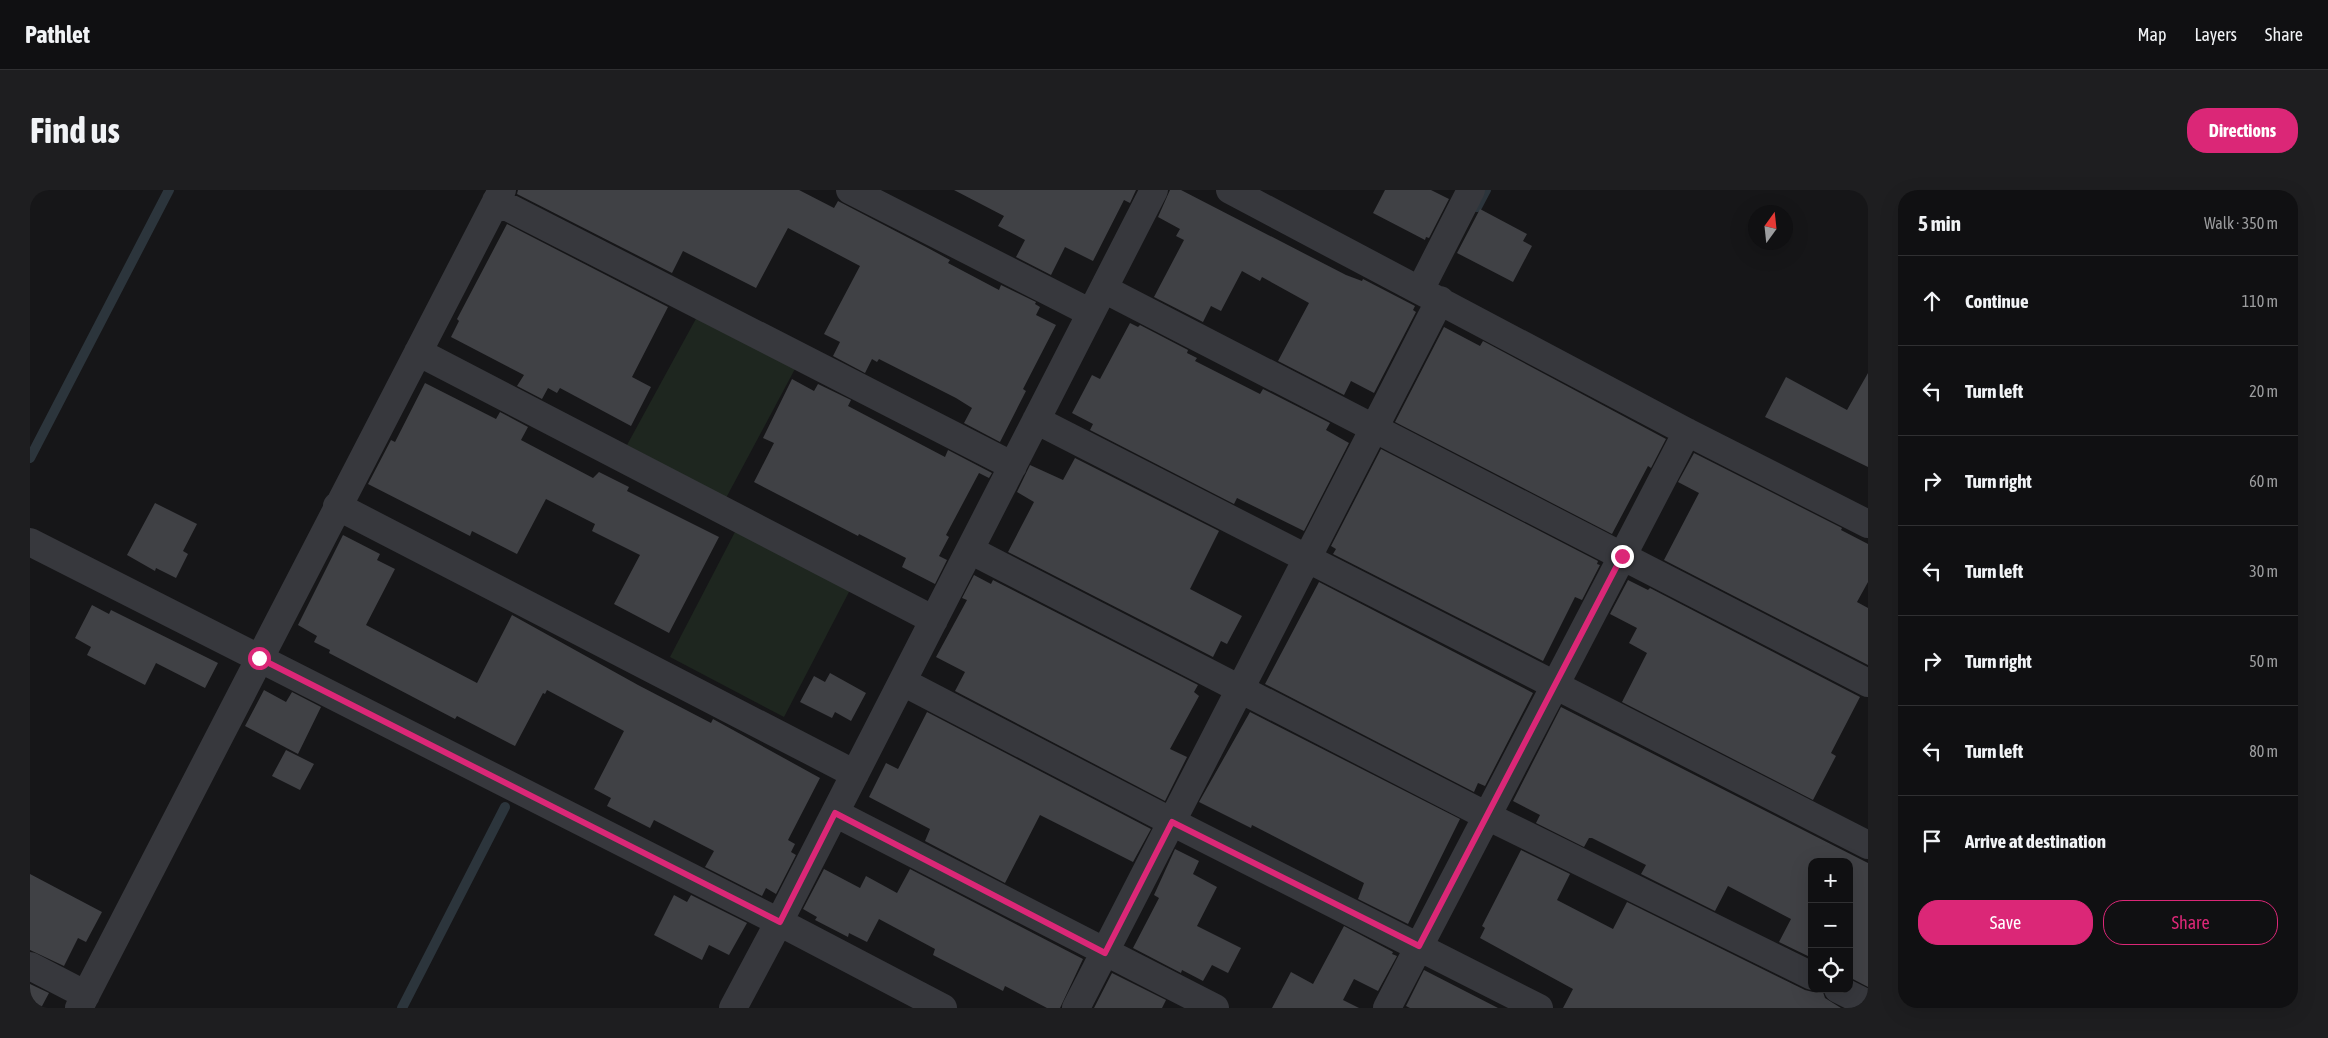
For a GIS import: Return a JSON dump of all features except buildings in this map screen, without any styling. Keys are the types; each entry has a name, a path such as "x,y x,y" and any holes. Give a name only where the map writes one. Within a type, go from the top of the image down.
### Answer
{"street":[{"path":"850,190 1091,312"},
{"path":"733,1008 780,922 1154,190"},
{"path":"1230,190 1687,432 1868,524"},
{"path":"1076,1008 1374,429 1471,190"},
{"path":"30,966 83,1001 499,195 1013,466"},
{"path":"1104,289 1868,683"},
{"path":"418,352 934,620"},
{"path":"1036,420 1868,845"},
{"path":"1387,1008 1687,432"},
{"path":"338,506 855,774"},
{"path":"30,542 780,922 943,1008"},
{"path":"970,550 1487,816 1808,974"},
{"path":"902,682 1172,822 1539,1008"},
{"path":"835,813 1215,1008"},
{"path":"1846,993 1868,1004"}],"shaded area":[{"path":"698,315 796,367 726,498 627,445"},
{"path":"736,530 850,590 784,717 670,657"}],"waterway":[{"path":"30,458 169,190"},
{"path":"1477,207 1486,190"},
{"path":"402,1008 505,807"}],"route":[{"path":"259,658 780,922 835,813 1105,953 1172,822 1419,946 1622,556"}]}
